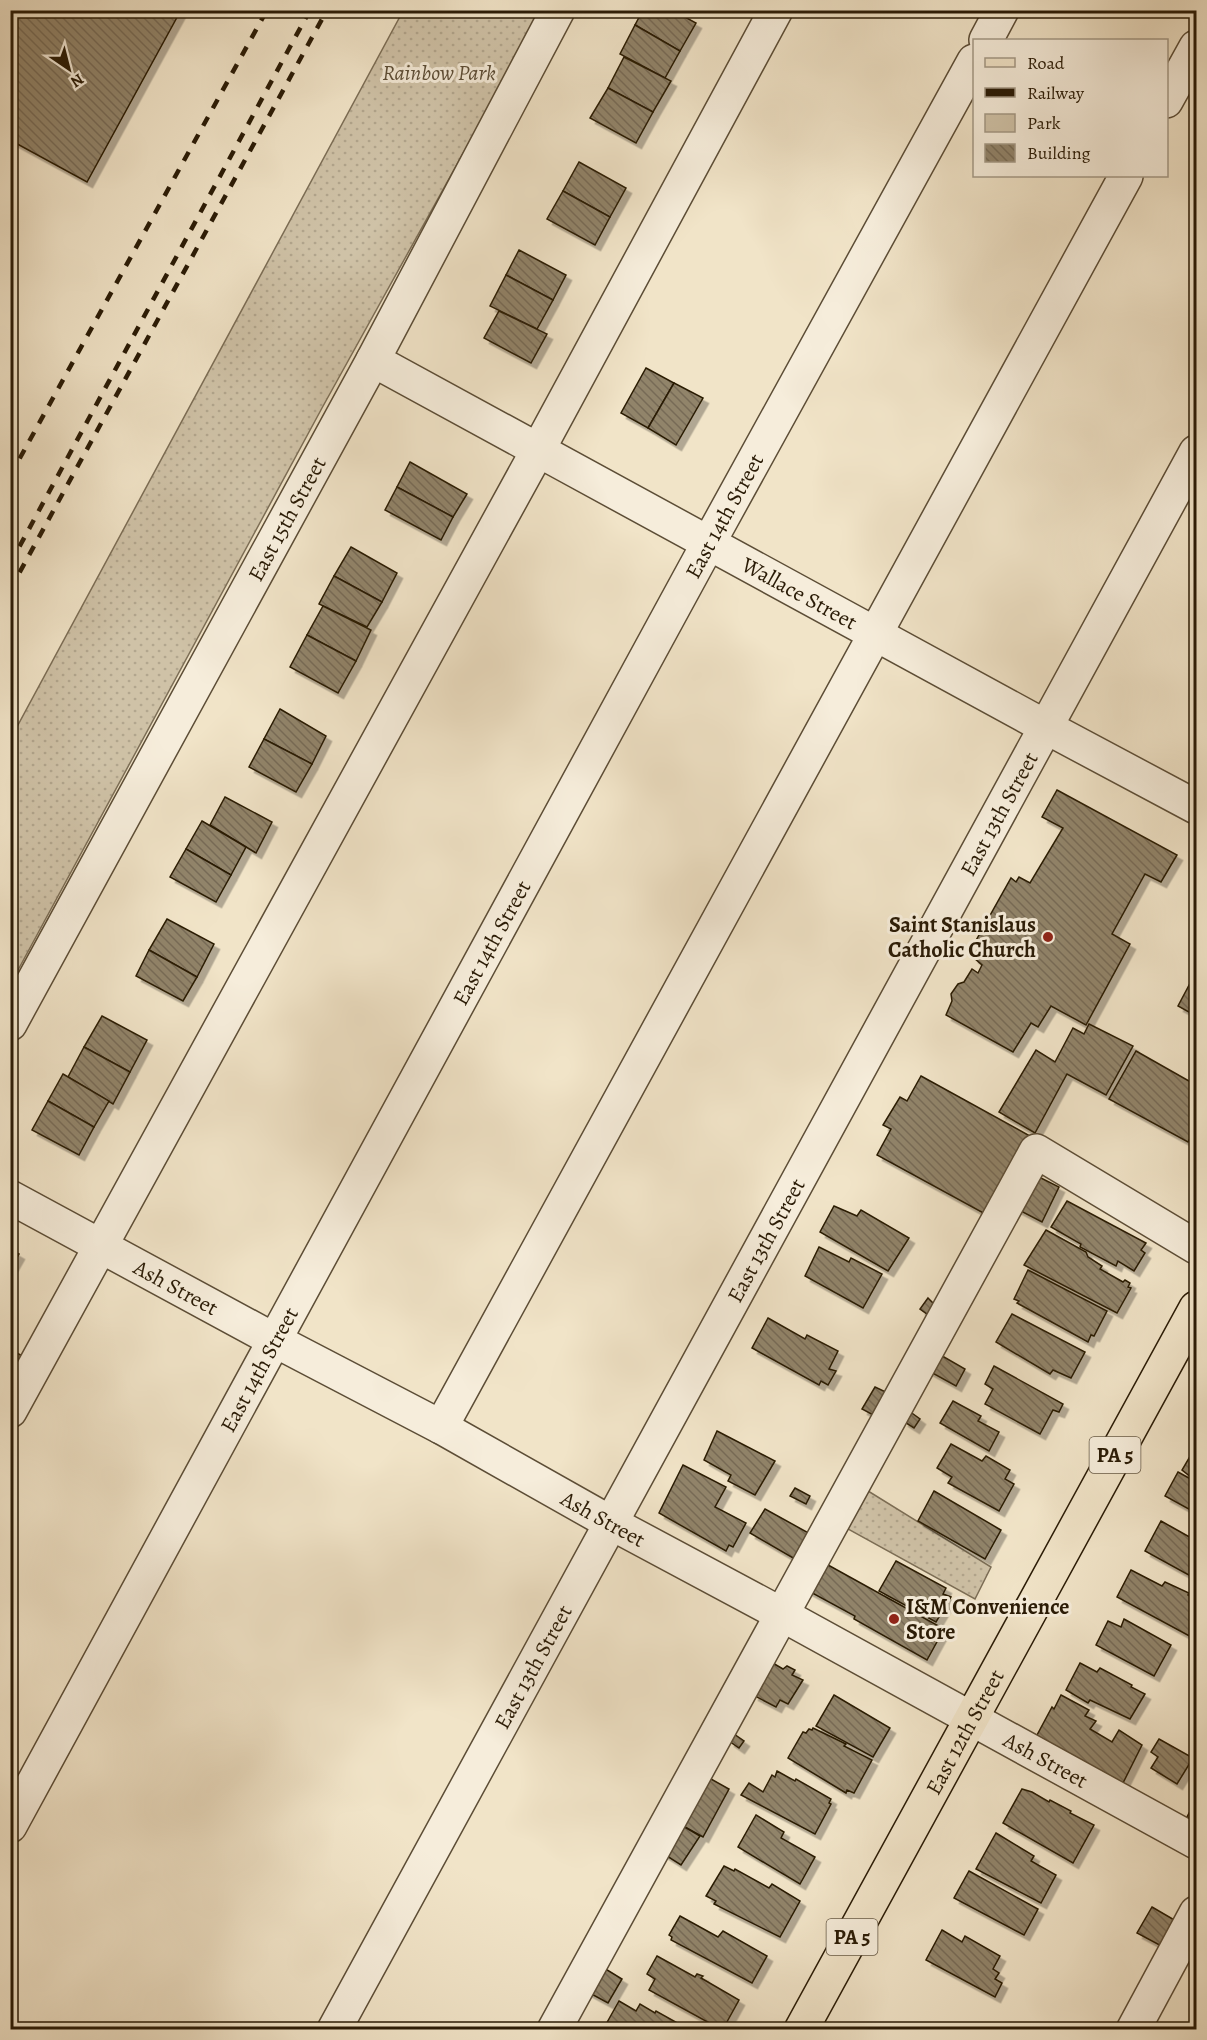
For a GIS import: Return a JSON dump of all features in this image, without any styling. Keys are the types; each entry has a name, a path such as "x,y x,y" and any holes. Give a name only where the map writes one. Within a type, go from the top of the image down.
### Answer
{"main road":[{"name":"East 12th Street","path":"801,2030 1197,1308"}],"street":[{"name":"East 15th Street","path":"10,1024 372,360 558,10"},
{"path":"10,1411 538,450 776,10"},
{"path":"987,39 1002,10"},
{"path":"1168,99 1197,47"},
{"name":"East 14th Street","path":"10,1826 708,544 973,65"},
{"path":"441,1427 1125,177"},
{"name":"Wallace Street","path":"372,360 1197,807"},
{"name":"East 13th Street","path":"334,2030 1197,452"},
{"path":"554,2030 1036,1151 1197,1247"},
{"name":"Ash Street","path":"10,1197 276,1341 441,1427 611,1523 1197,1842"},
{"path":"1133,2030 1197,1913"}],"green space":[{"name":"Rainbow Park","path":"403,11 542,11 322,408 11,983 11,738"},
{"path":"860,1486 991,1567 975,1599 839,1524"}],"building":[{"path":"10,10 181,10 87,182 10,140"},
{"path":"643,10 672,10 696,23 680,51 635,25"},
{"path":"635,25 680,51 665,78 620,54"},
{"path":"624,57 671,81 653,112 608,88"},
{"path":"608,88 653,112 636,143 590,118"},
{"path":"579,162 626,188 610,217 563,191"},
{"path":"563,191 610,217 595,245 547,219"},
{"path":"519,250 566,275 553,300 506,275"},
{"path":"506,275 553,300 537,329 490,306"},
{"path":"499,311 547,334 531,363 484,338"},
{"path":"646,368 674,383 648,428 621,413"},
{"path":"674,383 703,398 676,445 648,428"},
{"path":"410,462 467,494 453,517 397,487"},
{"path":"397,487 453,517 441,540 385,510"},
{"path":"351,547 397,573 382,602 334,576"},
{"path":"334,576 382,602 367,627 319,604"},
{"path":"323,606 371,630 356,661 307,635"},
{"path":"307,635 356,661 338,693 290,667"},
{"path":"280,709 326,736 312,764 264,739"},
{"path":"264,739 312,764 296,792 249,767"},
{"path":"1057,790 1177,855 1161,882 1145,874 1112,934 1130,944 1086,1025 1051,1006 1038,1027 1031,1023 1013,1052 946,1015 952,1001 951,994 958,984 964,982 972,969 978,973 982,965 973,957 979,947 974,944 1011,878 1016,882 1019,877 1030,883 1063,828 1042,817"},
{"path":"225,797 272,822 256,853 210,825"},
{"path":"202,821 246,847 231,875 186,849"},
{"path":"186,849 231,875 216,902 170,877"},
{"path":"167,919 214,944 197,977 149,950"},
{"path":"149,950 197,977 183,1001 136,976"},
{"path":"1196,972 1196,1016 1178,1006"},
{"path":"102,1016 147,1040 130,1072 84,1047"},
{"path":"1089,1024 1133,1046 1106,1095 1067,1074 1035,1133 999,1112 1036,1050 1055,1062 1073,1028 1084,1034"},
{"path":"84,1047 130,1072 113,1104 68,1077"},
{"path":"1136,1051 1196,1085 1196,1127 1188,1142 1109,1099"},
{"path":"63,1074 109,1101 94,1127 48,1101"},
{"path":"921,1076 1030,1136 987,1215 877,1155 891,1129 883,1125 900,1097 907,1101"},
{"path":"48,1101 94,1127 79,1155 32,1130"},
{"path":"1033,1174 1059,1187 1042,1222 1015,1208"},
{"path":"1067,1201 1146,1243 1141,1250 1145,1253 1134,1271 1118,1261 1116,1266 1080,1247 1081,1244 1051,1227"},
{"path":"834,1206 857,1216 861,1210 909,1238 888,1271 820,1232"},
{"path":"1046,1230 1086,1252 1088,1257 1102,1266 1100,1269 1123,1282 1125,1280 1130,1283 1128,1287 1131,1288 1117,1313 1024,1265"},
{"path":"819,1247 849,1262 851,1258 882,1274 863,1308 805,1276"},
{"path":"10,1249 19,1254 10,1270"},
{"path":"1028,1270 1107,1311 1094,1336 1091,1335 1088,1342 1017,1303 1019,1301 1014,1299"},
{"path":"928,1298 938,1308 931,1317 920,1309"},
{"path":"1012,1314 1085,1352 1071,1378 1053,1370 1050,1374 996,1342"},
{"path":"768,1318 805,1339 807,1335 838,1351 829,1369 836,1371 828,1385 821,1381 819,1385 752,1348"},
{"path":"10,1349 24,1357 13,1372 10,1371"},
{"path":"937,1353 965,1369 956,1386 927,1370"},
{"path":"994,1366 1063,1404 1059,1412 1053,1410 1040,1434 985,1404 993,1389 985,1384"},
{"path":"875,1387 890,1394 877,1417 862,1409"},
{"path":"953,1401 981,1416 978,1421 999,1432 989,1451 940,1423"},
{"path":"909,1411 920,1419 914,1428 903,1421"},
{"path":"717,1431 775,1461 755,1495 728,1481 731,1475 704,1460"},
{"path":"951,1444 982,1461 986,1456 1010,1470 1005,1479 1014,1484 999,1511 948,1483 952,1477 937,1468"},
{"path":"1192,1453 1196,1455 1196,1481 1182,1470"},
{"path":"683,1465 726,1487 715,1507 746,1523 733,1547 729,1545 726,1551 659,1513"},
{"path":"1178,1472 1196,1482 1196,1513 1165,1496"},
{"path":"795,1488 810,1496 806,1504 790,1496"},
{"path":"934,1491 1001,1530 985,1559 918,1521"},
{"path":"765,1509 814,1536 800,1562 750,1533"},
{"path":"1161,1521 1193,1539 1196,1535 1196,1579 1145,1551"},
{"path":"819,1560 944,1629 927,1660 854,1619 855,1616 803,1588"},
{"path":"896,1561 946,1588 943,1594 951,1597 936,1622 879,1591"},
{"path":"1131,1570 1162,1586 1165,1582 1189,1593 1188,1595 1196,1600 1195,1639 1117,1597"},
{"path":"1124,1619 1171,1645 1154,1676 1096,1645 1108,1621 1121,1627"},
{"path":"771,1662 783,1669 787,1666 795,1670 792,1675 803,1680 788,1704 780,1700 776,1707 753,1695"},
{"path":"1080,1663 1097,1672 1100,1668 1145,1694 1130,1719 1090,1700 1088,1703 1066,1690"},
{"path":"834,1695 890,1728 873,1757 816,1726"},
{"path":"1061,1695 1089,1710 1085,1716 1096,1721 1090,1729 1112,1742 1119,1730 1142,1745 1123,1783 1036,1737"},
{"path":"813,1728 872,1760 854,1793 847,1790 846,1793 788,1758 803,1732 806,1733"},
{"path":"734,1734 744,1741 739,1748 729,1741"},
{"path":"1159,1739 1193,1758 1177,1784 1151,1768 1158,1757 1151,1752"},
{"path":"777,1771 831,1799 829,1803 831,1804 815,1834 741,1795 749,1783 763,1792 772,1775 775,1777"},
{"path":"702,1774 729,1789 703,1837 676,1822"},
{"path":"1022,1789 1049,1802 1050,1800 1094,1825 1073,1863 1003,1823"},
{"path":"1196,1800 1196,1822 1187,1817"},
{"path":"756,1815 784,1832 781,1838 815,1857 800,1884 738,1847"},
{"path":"676,1822 700,1836 681,1865 659,1851"},
{"path":"996,1833 1034,1856 1031,1861 1056,1875 1041,1903 976,1869"},
{"path":"724,1866 734,1871 735,1869 769,1888 772,1884 800,1901 780,1937 714,1904 716,1901 706,1896"},
{"path":"969,1871 1038,1909 1024,1935 954,1898"},
{"path":"1152,1907 1183,1925 1167,1949 1137,1933"},
{"path":"680,1916 718,1937 723,1931 767,1956 752,1983 671,1940 672,1937 669,1935"},
{"path":"942,1930 962,1942 965,1936 1000,1956 993,1969 999,1973 995,1979 1002,1983 995,1997 926,1960"},
{"path":"657,1956 695,1977 697,1974 703,1976 701,1978 739,2000 723,2029 649,1990 655,1979 647,1974"},
{"path":"599,1965 622,1979 608,2003 584,1990"},
{"path":"619,2001 636,2011 640,2004 690,2030 610,2030 605,2026"},
{"path":"573,2022 587,2030 569,2030"}],"railway":[{"path":"10,476 267,10"},
{"path":"10,564 310,10"},
{"path":"10,590 327,10"}],"place":[{"name":"Saint Stanislaus Catholic Church","path":"1048,937"},
{"name":"I&M Convenience Store","path":"894,1619"}]}
